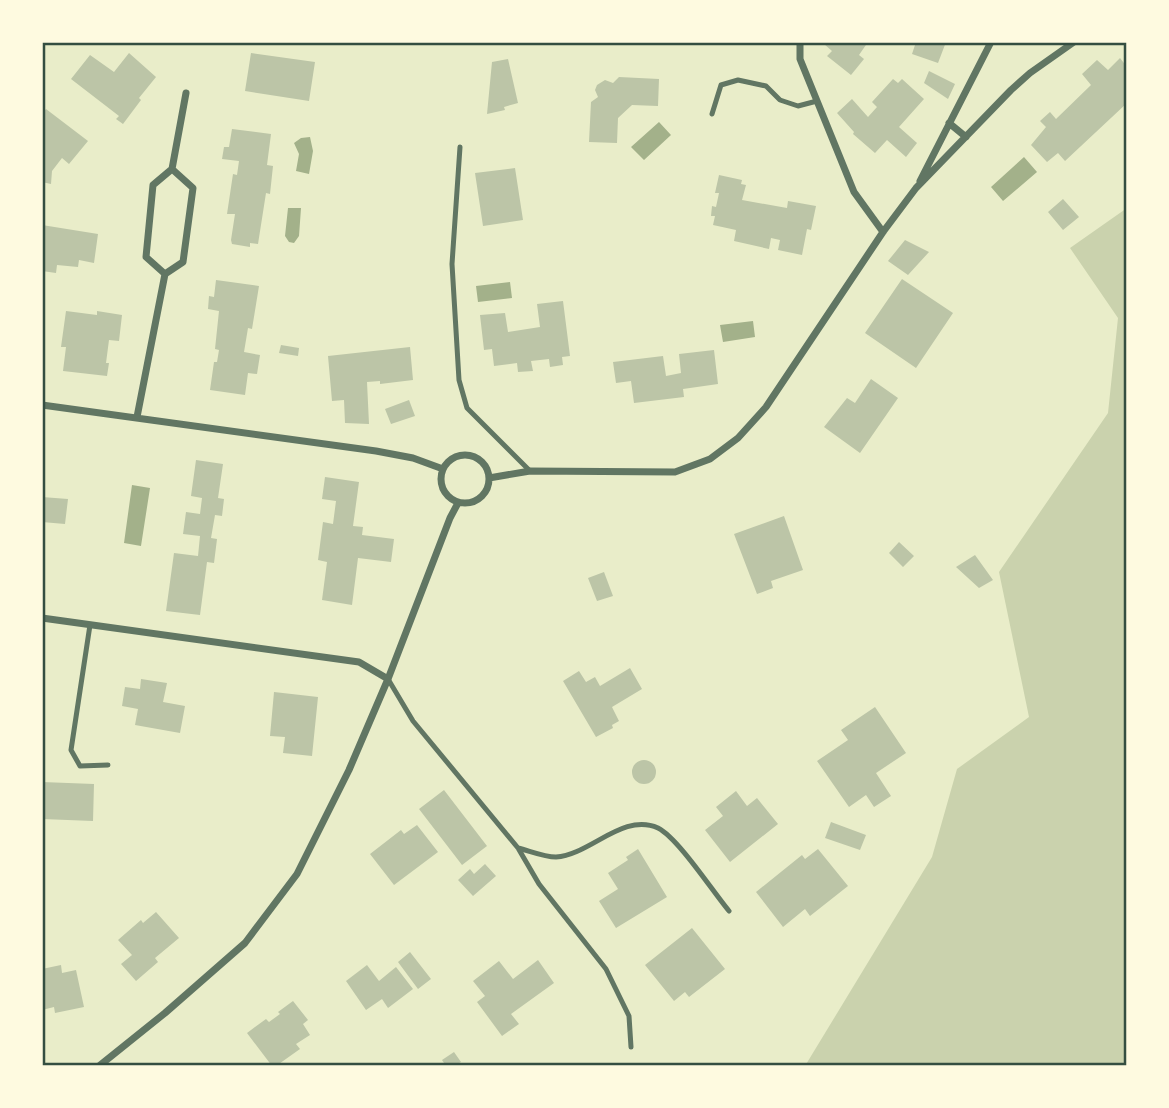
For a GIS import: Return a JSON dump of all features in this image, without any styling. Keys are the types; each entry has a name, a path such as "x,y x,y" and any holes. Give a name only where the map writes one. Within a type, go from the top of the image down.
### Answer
{"street":[{"path":"800,42 800,59 854,192 883,232"},
{"path":"916,188 991,42"},
{"path":"489,478 530,471 675,472 709,459 738,438 766,407 883,232 916,188 1030,73 1074,42"},
{"path":"164,274 146,257 153,185 172,169 186,93"},
{"path":"949,123 966,137"},
{"path":"137,417 164,274 183,262 193,188 172,169"},
{"path":"42,405 376,451 413,458 443,469"},
{"path":"470,456 483,463 489,478 480,498 466,504 450,499 441,485 443,469 454,457 470,456"},
{"path":"99,1066 245,943 298,874 349,770 458,503"},
{"path":"42,618 359,662 388,679"}],"lane":[{"path":"712,114 721,85 738,80 766,86 780,100 798,106 817,101"},
{"path":"460,147 452,264 459,380 467,408 530,471"},
{"path":"90,625 71,750 80,766 108,765"},
{"path":"388,679 413,721 519,848 539,884 606,969 629,1016 631,1047"},
{"path":"519,848 555,857 582,849 631,825 657,828 675,842 729,911"}],"shaded area":[{"path":"659,122 671,135 644,160 631,147"},
{"path":"310,137 313,151 309,174 296,171 299,154 294,143 301,138"},
{"path":"1024,157 1037,172 1003,201 991,187"},
{"path":"288,208 301,208 299,236 294,243 289,242 285,236"},
{"path":"1127,208 1127,1066 805,1066 932,857 957,769 1029,717 999,572 1108,413 1118,318 1070,248"},
{"path":"510,282 512,298 478,302 476,286"},
{"path":"753,321 755,337 723,342 720,325"},
{"path":"132,485 150,488 141,546 124,543"}],"building":[{"path":"825,42 868,42 859,55 864,59 851,75 827,56 832,51"},
{"path":"916,42 946,42 938,63 912,54"},
{"path":"129,53 156,77 123,124 116,119 119,116 71,79 90,55 114,72"},
{"path":"251,53 315,62 309,101 245,91"},
{"path":"1120,58 1127,67 1127,103 1065,161 1058,153 1047,162 1031,145 1046,127 1040,121 1050,112 1056,119 1091,85 1082,74 1097,60 1108,70"},
{"path":"508,59 518,103 504,107 505,110 487,114 492,62"},
{"path":"929,71 955,84 948,99 924,83"},
{"path":"619,77 659,79 658,106 632,105 618,118 617,143 589,142 591,102 598,97 595,90 597,85 605,80 613,83"},
{"path":"893,79 898,83 902,79 924,99 899,127 917,143 906,157 887,140 875,153 853,134 837,113 852,99 868,117 877,107 872,102"},
{"path":"46,109 88,141 69,164 62,158 52,171 51,184 42,182 42,114"},
{"path":"232,129 271,134 267,165 273,166 270,194 266,193 258,244 250,243 250,247 232,244 235,214 227,214 233,174 237,175 239,161 222,159 224,147 229,147"},
{"path":"515,168 523,220 483,226 475,173"},
{"path":"719,175 742,180 741,184 746,185 742,200 787,208 788,201 816,206 811,230 807,229 802,255 778,250 780,240 771,238 769,249 734,241 736,230 713,225 715,216 711,216 712,206 716,207 719,193 715,193"},
{"path":"1063,199 1079,217 1063,230 1048,212"},
{"path":"42,225 98,234 94,263 79,260 78,267 57,265 56,273 42,271"},
{"path":"905,240 929,252 908,275 888,261"},
{"path":"902,279 953,313 916,368 865,333"},
{"path":"216,280 259,286 252,329 248,328 244,352 260,355 257,374 248,373 245,395 210,390 214,362 217,362 219,350 215,349 219,311 208,309 209,296 214,297"},
{"path":"563,301 570,356 562,357 563,365 550,367 549,359 531,361 533,371 518,372 517,363 494,366 492,349 484,350 480,315 505,313 508,332 540,327 537,304"},
{"path":"66,311 97,315 97,311 122,315 119,341 109,340 107,376 63,371 66,347 61,347"},
{"path":"281,345 299,348 298,356 279,353"},
{"path":"410,347 413,380 380,384 380,381 367,382 369,424 345,423 344,400 332,401 328,356"},
{"path":"714,350 718,384 683,389 684,397 634,403 631,381 616,383 613,362 663,356 666,376 681,373 679,354"},
{"path":"871,379 898,398 860,453 824,427 847,398 855,403"},
{"path":"409,400 415,416 391,424 385,409"},
{"path":"196,460 223,464 218,498 224,499 222,516 215,515 211,538 217,539 214,563 207,562 200,615 166,611 174,553 198,556 200,536 183,534 186,512 200,514 202,498 191,496"},
{"path":"325,477 359,482 353,526 363,527 362,535 394,539 391,562 358,558 352,605 322,600 327,562 318,560 323,522 333,524 336,501 322,499"},
{"path":"42,497 68,499 65,524 42,522"},
{"path":"784,516 803,570 771,581 773,588 757,594 734,534"},
{"path":"899,542 914,556 903,567 889,553"},
{"path":"975,555 993,580 979,588 956,567"},
{"path":"604,572 613,596 597,601 588,578"},
{"path":"630,668 642,689 612,707 619,721 612,725 613,728 596,737 563,681 579,671 586,682 595,677 600,686"},
{"path":"141,679 167,683 163,702 185,706 180,733 135,725 138,709 122,706 125,687 140,689"},
{"path":"274,692 318,697 312,756 283,753 285,737 270,736"},
{"path":"875,707 906,753 876,773 891,796 874,807 866,795 849,807 817,761 848,740 841,730"},
{"path":"644,760 653,763 656,772 653,781 644,784 635,781 632,772 635,763"},
{"path":"42,782 94,784 93,821 42,819"},
{"path":"444,790 487,846 462,865 419,809"},
{"path":"736,791 747,806 757,798 778,824 730,862 705,830 723,816 716,807"},
{"path":"831,822 866,835 860,850 825,838"},
{"path":"417,825 438,852 394,885 370,854 401,830 404,834"},
{"path":"638,849 667,897 616,928 599,901 618,889 608,873 628,860 626,857"},
{"path":"818,849 848,886 810,916 805,909 783,927 756,892 802,855 805,859"},
{"path":"485,864 496,876 473,896 458,880 470,869 474,874"},
{"path":"156,912 179,938 155,958 158,962 136,981 121,964 132,955 118,940 141,920 143,923"},
{"path":"692,928 725,969 689,997 685,992 674,1001 645,965"},
{"path":"410,952 431,979 418,989 398,962"},
{"path":"538,960 554,983 511,1014 519,1024 502,1036 477,1002 485,996 473,981 499,961 513,979"},
{"path":"61,965 62,973 76,970 84,1007 55,1013 54,1007 42,1010 42,969"},
{"path":"367,965 379,981 396,967 413,989 388,1008 382,999 366,1010 346,981"},
{"path":"293,1001 308,1020 303,1024 310,1035 296,1044 300,1049 272,1066 247,1033 266,1019 269,1022"},
{"path":"454,1052 461,1062 446,1066 442,1060"}]}
